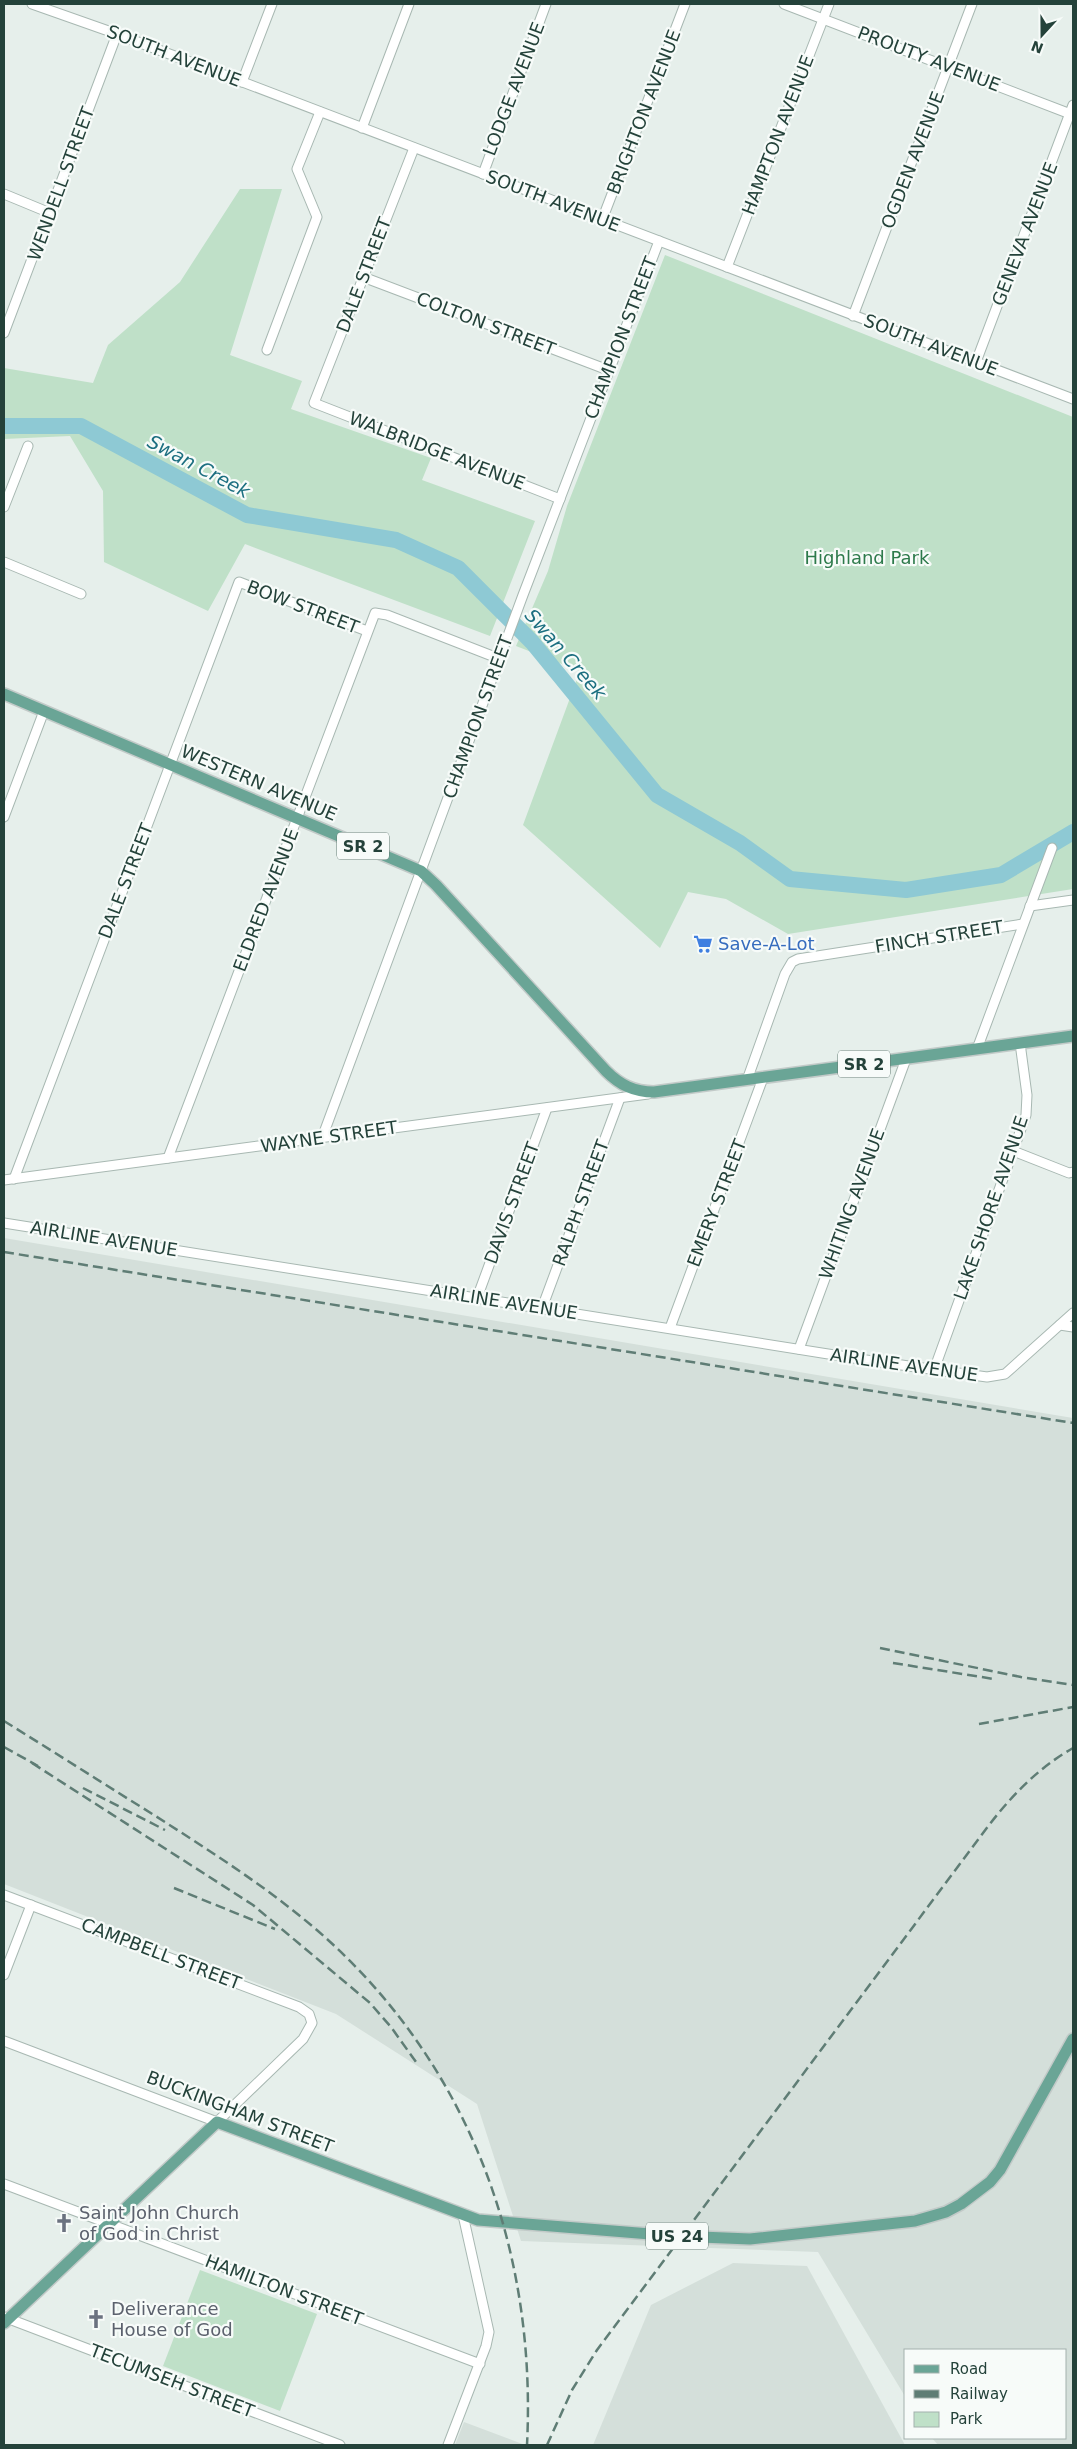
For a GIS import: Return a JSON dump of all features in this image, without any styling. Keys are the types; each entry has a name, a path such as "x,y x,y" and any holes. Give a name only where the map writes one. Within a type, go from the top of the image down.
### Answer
{"main road":[{"name":"WESTERN AVENUE","path":"4,694 421,871 611,1076 635,1091 654,1092"},
{"name":"SR 2","path":"654,1092 1073,1036"},
{"name":"US 24","path":"463,2215 498,2222 675,2236 750,2239 929,2218 961,2204 990,2182 1000,2170 1073,2039"},
{"name":"BUCKINGHAM STREET","path":"217,2122 463,2215"},
{"path":"5,2320 217,2122"}],"street":[{"name":"SOUTH AVENUE","path":"32,4 117,34 1073,400"},
{"path":"242,82 272,4"},
{"path":"362,128 409,4"},
{"name":"LODGE AVENUE","path":"483,174 546,4"},
{"name":"BRIGHTON AVENUE","path":"602,220 685,4"},
{"name":"PROUTY AVENUE","path":"784,4 1072,112"},
{"name":"HAMPTON AVENUE","path":"727,267 828,4"},
{"name":"OGDEN AVENUE","path":"853,316 972,4"},
{"name":"WENDELL STREET","path":"4,333 117,34"},
{"path":"267,350 317,217 297,169 320,112"},
{"name":"GENEVA AVENUE","path":"976,362 1072,112"},
{"name":"DALE STREET","path":"314,403 414,148"},
{"path":"4,194 50,213"},
{"name":"CHAMPION STREET","path":"322,1138 504,646 608,370 659,241"},
{"name":"COLTON STREET","path":"363,277 608,370"},
{"name":"WALBRIDGE AVENUE","path":"314,403 560,499"},
{"path":"4,507 28,446"},
{"path":"4,562 81,594"},
{"name":"DALE STREET","path":"14,1179 239,582"},
{"name":"BOW STREET","path":"239,582 367,631"},
{"name":"BOW STREET","path":"374,613 387,615 500,659"},
{"name":"ELDRED AVENUE","path":"168,1158 374,613"},
{"path":"4,817 44,711"},
{"name":"FINCH STREET","path":"747,1080 781,985 792,962 798,959 1023,924 1052,848"},
{"path":"1030,906 1073,900"},
{"path":"977,1049 1023,924"},
{"name":"LAKE SHORE AVENUE","path":"934,1370 1014,1151 1026,1111 1027,1095 1020,1043"},
{"name":"WHITING AVENUE","path":"799,1349 906,1059"},
{"name":"EMERY STREET","path":"670,1328 763,1078"},
{"name":"WAYNE STREET","path":"4,1180 547,1108 654,1092"},
{"name":"RALPH STREET","path":"542,1308 620,1098"},
{"name":"DAVIS STREET","path":"477,1298 547,1108"},
{"path":"1014,1151 1073,1172"},
{"name":"AIRLINE AVENUE","path":"4,1223 987,1377 1005,1374 1060,1325"},
{"path":"1060,1325 1073,1313"},
{"path":"1060,1325 1073,1327"},
{"name":"CAMPBELL STREET","path":"4,1895 299,2007 309,2014 312,2021 303,2039 217,2122"},
{"path":"4,1975 31,1905"},
{"name":"BUCKINGHAM STREET","path":"4,2041 217,2122"},
{"name":"HAMILTON STREET","path":"4,2184 480,2364"},
{"path":"448,2445 480,2364 487,2342 488,2327 463,2215"},
{"name":"TECUMSEH STREET","path":"5,2320 340,2445"}],"shaded area":[{"path":"4,1238 1073,1418 1073,2445 938,2445 933,2439 1067,2439 1067,2349 904,2349 904,2395 818,2252 521,2241 477,2104 336,2014 4,1884"},
{"path":"733,2263 807,2266 905,2445 593,2445 651,2305"},
{"path":"464,2422 525,2445 455,2445"}],"green space":[{"path":"240,189 282,189 230,355 302,381 291,409 431,458 422,480 535,521 490,636 245,544 208,611 104,562 103,491 70,436 4,439 4,368 93,383 108,345 180,282"},
{"name":"Highland Park","path":"665,255 1073,417 1073,889 788,934 726,899 688,892 660,948 523,825 580,671 516,646 548,571 567,506"},
{"path":"200,2270 317,2314 280,2411 163,2366"}],"waterway":[{"name":"Swan Creek","path":"4,426 81,426 247,515 396,540 458,568 532,642 657,795 740,843 790,879 906,890 1001,875 1073,832"}],"railway":[{"path":"4,1252 1073,1423"},
{"path":"880,1648 1021,1677 1073,1685"},
{"path":"893,1663 994,1679"},
{"path":"979,1724 1073,1707"},
{"path":"4,1721 196,1842 279,1899 318,1931 370,1983 415,2039 453,2099 482,2163 505,2230 520,2300 527,2372 527,2445"},
{"path":"4,1747 38,1766"},
{"path":"547,2445 572,2390 597,2350 986,1829 1005,1805 1026,1784 1048,1764 1073,1748"},
{"path":"32,1763 253,1905 370,2003 391,2027 416,2062"},
{"path":"83,1788 165,1830"},
{"path":"174,1888 275,1929"}],"place":[{"name":"Save-A-Lot","path":"703,944"},
{"name":"Saint John Church of God in Christ","path":"64,2223"},
{"name":"Deliverance House of God","path":"96,2319"}]}
